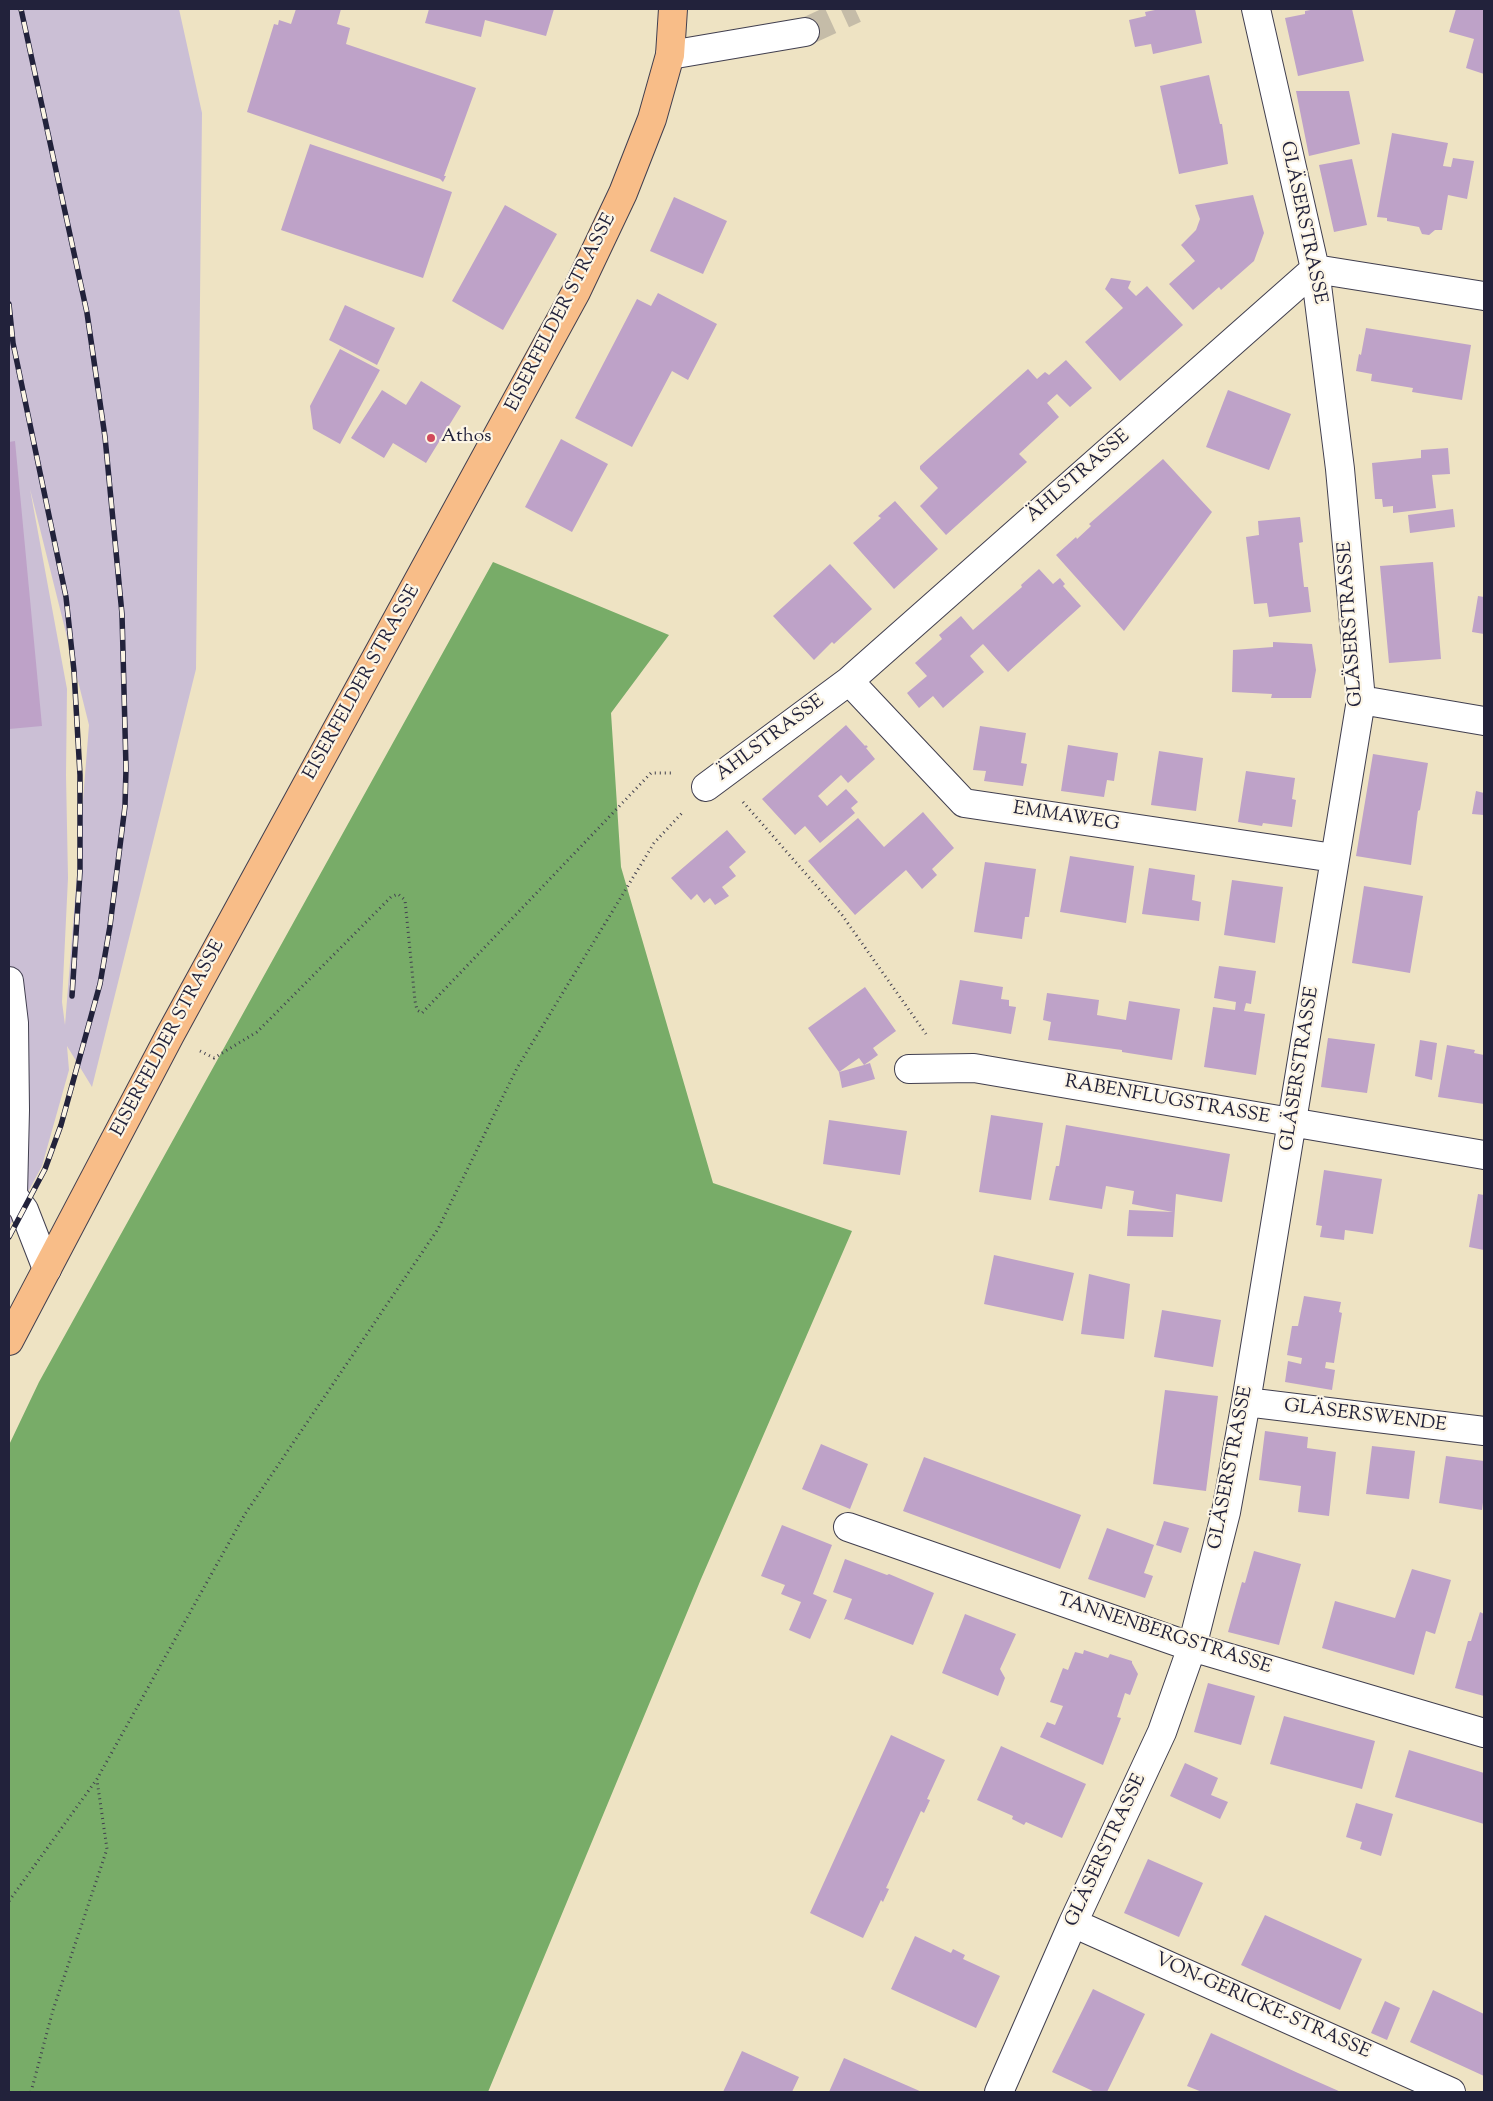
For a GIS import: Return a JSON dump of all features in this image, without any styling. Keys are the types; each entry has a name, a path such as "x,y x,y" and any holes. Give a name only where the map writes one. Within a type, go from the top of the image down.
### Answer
{"main road":[{"name":"EISERFELDER STRASSE","path":"9,1341 170,1035 576,292 623,193 652,119 670,55 673,9"}],"street":[{"name":"GLÄSERSTRASSE","path":"999,2092 1073,1922 1162,1732 1192,1647 1226,1512 1246,1402 1361,700 1340,469 1315,269 1256,9"},
{"path":"670,55 805,32"},
{"path":"1315,269 1484,296"},
{"name":"ÄHLSTRASSE","path":"706,787 849,681 1315,269"},
{"name":"EMMAWEG","path":"849,681 964,803 1334,858"},
{"path":"1361,700 1484,721"},
{"path":"9,981 14,1033 13,1195 24,1210 47,1269"},
{"name":"RABENFLUGSTRASSE","path":"909,1069 974,1068 1484,1155"},
{"name":"GLÄSERSWENDE","path":"1246,1402 1484,1431"},
{"name":"TANNENBERGSTRASSE","path":"848,1527 1192,1647 1484,1732"},
{"name":"VON-GERICKE-STRASSE","path":"1073,1922 1451,2092"}],"path":[{"path":"170,1035 214,1058 257,1032 391,897 398,894 405,900 415,1002 417,1010 422,1013 651,773 686,772 706,787 736,794 842,915 926,1034 974,1068"},
{"path":"9,1901 97,1779 245,1514 438,1229 517,1068 654,843 706,787"},
{"path":"32,2092 53,2010 107,1848 97,1779"}],"shaded area":[{"path":"9,9 179,9 202,113 196,669 92,1087 67,1046 69,1070 42,1166 9,1227","holes":["30,489 89,725 65,1025 62,1002 68,878 67,689"]}],"green space":[{"path":"493,562 669,635 611,713 621,867 713,1183 852,1231 701,1579 488,2092 9,2092 9,1445 39,1382"}],"building":[{"path":"296,9 341,9 337,24 350,28 346,44 476,88 443,182 440,179 247,112 274,24 278,25 279,20 291,24"},
{"path":"429,9 554,9 546,36 485,20 481,37 425,23"},
{"path":"1160,9 1195,9 1202,43 1153,54 1151,44 1135,47 1129,20 1146,16 1145,12"},
{"path":"1316,9 1352,9 1364,61 1298,76 1285,18 1305,14 1305,11"},
{"path":"1456,9 1484,9 1484,74 1466,68 1474,39 1449,32"},
{"path":"1209,75 1220,124 1222,124 1228,164 1179,174 1160,86"},
{"path":"1296,91 1349,91 1360,144 1309,156"},
{"path":"1392,133 1448,143 1443,166 1451,167 1453,158 1474,161 1467,199 1448,195 1442,230 1435,230 1429,235 1422,234 1419,227 1387,221 1387,218 1377,217"},
{"path":"310,144 452,192 423,278 281,230"},
{"path":"1352,159 1367,225 1334,232 1319,165"},
{"path":"1253,195 1264,233 1254,261 1221,290 1219,287 1193,310 1169,284 1195,261 1181,245 1196,230 1200,219 1195,205"},
{"path":"674,197 727,221 703,274 650,251"},
{"path":"505,205 557,234 503,330 452,301"},
{"path":"1111,278 1131,281 1128,288 1136,296 1147,286 1183,325 1120,381 1085,342 1123,308 1105,289"},
{"path":"658,293 717,324 688,380 672,371 632,447 575,418 637,299 651,306"},
{"path":"345,305 395,328 377,365 329,340"},
{"path":"1366,328 1471,345 1462,400 1412,392 1413,388 1371,381 1372,374 1356,371"},
{"path":"340,349 380,370 340,444 313,429 310,406"},
{"path":"1066,360 1092,388 1070,407 1057,394 1047,403 1059,417 1019,454 1027,462 946,535 920,506 938,488 920,469 920,466 1028,369 1037,379 1045,372 1049,375"},
{"path":"421,381 461,406 426,463 393,443 384,458 351,438 382,390 406,405"},
{"path":"1228,390 1291,414 1269,470 1206,447"},
{"path":"561,439 608,464 572,532 525,507"},
{"path":"15,441 42,726 9,729 9,442"},
{"path":"1448,448 1450,474 1432,475 1436,508 1393,513 1393,506 1383,507 1382,499 1375,499 1372,463 1421,458 1421,450"},
{"path":"1163,459 1212,512 1124,631 1056,555 1076,537 1077,539 1091,526 1089,524"},
{"path":"895,501 938,549 894,589 853,543 881,518 878,516"},
{"path":"1453,509 1455,527 1410,533 1408,515"},
{"path":"1300,517 1303,542 1299,543 1304,587 1308,587 1311,612 1269,617 1267,603 1254,604 1246,537 1259,535 1258,521"},
{"path":"1433,562 1441,659 1389,663 1380,566"},
{"path":"830,564 872,609 834,644 832,642 814,660 773,616"},
{"path":"1039,569 1053,584 1060,578 1065,584 1063,586 1081,606 1008,672 983,644 970,656 984,672 943,708 933,696 919,708 907,693 927,676 915,663 942,639 939,635 961,616 973,630 1022,587 1021,585"},
{"path":"1478,596 1484,597 1484,634 1472,632"},
{"path":"1273,642 1312,644 1316,670 1311,698 1271,698 1272,694 1232,692 1233,650 1273,647"},
{"path":"846,725 868,747 866,748 875,759 848,783 841,775 818,796 827,806 846,789 858,802 851,808 855,813 820,843 805,826 795,835 762,799"},
{"path":"980,726 1026,733 1021,763 1027,764 1023,786 984,781 986,771 973,770"},
{"path":"1068,745 1118,753 1114,781 1107,780 1104,797 1061,791"},
{"path":"1159,751 1203,758 1196,811 1151,805"},
{"path":"1373,754 1428,763 1420,810 1418,811 1411,865 1356,856"},
{"path":"1246,771 1295,778 1292,799 1296,800 1292,827 1263,823 1262,826 1238,822"},
{"path":"1476,791 1484,793 1484,815 1472,814"},
{"path":"923,812 954,848 932,869 937,875 922,889 906,870 855,915 808,861 858,818 884,847"},
{"path":"727,830 746,852 729,867 736,876 722,887 729,896 715,905 710,898 704,903 697,894 691,900 671,878"},
{"path":"1070,856 1134,866 1126,923 1060,912"},
{"path":"985,862 1036,869 1029,917 1025,917 1022,939 974,932"},
{"path":"1149,868 1195,875 1192,900 1201,902 1199,921 1142,914"},
{"path":"1232,880 1283,887 1275,943 1224,935"},
{"path":"1364,886 1423,896 1410,973 1352,963"},
{"path":"1219,966 1256,971 1251,1004 1246,1003 1244,1011 1265,1014 1256,1075 1204,1067 1213,1007 1235,1010 1236,1002 1214,998"},
{"path":"960,980 1003,987 1001,999 1009,1000 1009,1006 1016,1007 1011,1034 952,1024"},
{"path":"865,987 896,1031 873,1048 878,1055 864,1065 859,1058 839,1072 808,1028"},
{"path":"1047,993 1099,1000 1097,1015 1126,1020 1129,1001 1180,1009 1172,1060 1122,1052 1122,1050 1048,1040 1051,1022 1043,1020"},
{"path":"1328,1038 1375,1044 1367,1093 1321,1087"},
{"path":"1420,1040 1437,1043 1432,1080 1415,1076"},
{"path":"1447,1045 1475,1050 1474,1053 1484,1055 1484,1104 1438,1097"},
{"path":"870,1063 875,1079 842,1088 839,1072"},
{"path":"991,1115 1043,1123 1031,1200 979,1192"},
{"path":"829,1120 907,1131 900,1175 823,1164"},
{"path":"1066,1125 1230,1154 1222,1202 1176,1194 1173,1237 1127,1236 1129,1210 1173,1212 1132,1204 1134,1191 1106,1186 1102,1209 1049,1200 1056,1166 1059,1166"},
{"path":"1324,1170 1382,1179 1373,1234 1345,1230 1344,1240 1320,1237 1322,1226 1316,1225"},
{"path":"1478,1194 1484,1195 1484,1250 1469,1247"},
{"path":"994,1255 1074,1273 1063,1321 984,1304"},
{"path":"1089,1274 1130,1284 1124,1339 1081,1334"},
{"path":"1304,1296 1341,1302 1339,1312 1342,1313 1334,1363 1326,1362 1325,1368 1335,1370 1332,1390 1285,1382 1288,1361 1301,1364 1302,1358 1287,1355 1292,1326 1298,1326"},
{"path":"1162,1310 1221,1320 1213,1367 1154,1357"},
{"path":"1165,1390 1218,1396 1206,1491 1153,1484"},
{"path":"1265,1431 1308,1437 1307,1448 1336,1452 1329,1516 1298,1512 1301,1486 1259,1480"},
{"path":"821,1444 868,1464 850,1509 802,1489"},
{"path":"1372,1446 1415,1451 1409,1499 1366,1494"},
{"path":"1446,1456 1484,1461 1482,1510 1439,1503"},
{"path":"924,1457 1081,1515 1060,1569 903,1511"},
{"path":"1164,1521 1189,1528 1181,1553 1156,1545"},
{"path":"782,1525 832,1545 813,1594 827,1600 810,1639 789,1630 801,1602 781,1594 785,1585 761,1576"},
{"path":"1107,1528 1154,1545 1144,1573 1153,1576 1145,1598 1088,1579"},
{"path":"1254,1551 1301,1564 1279,1645 1228,1632 1242,1582 1245,1583"},
{"path":"845,1559 887,1575 889,1574 934,1593 913,1645 846,1619 844,1620 852,1599 833,1592"},
{"path":"1412,1569 1451,1580 1435,1634 1426,1631 1414,1675 1322,1648 1335,1601 1395,1618"},
{"path":"1480,1612 1484,1614 1484,1696 1455,1688 1468,1641 1471,1641"},
{"path":"965,1614 1016,1634 1000,1669 1005,1678 998,1696 942,1673"},
{"path":"1084,1650 1108,1658 1110,1654 1132,1661 1138,1674 1130,1695 1125,1693 1117,1717 1121,1718 1103,1765 1040,1737 1047,1722 1055,1725 1063,1706 1050,1702 1063,1668 1068,1670 1075,1652 1083,1654"},
{"path":"1208,1683 1255,1696 1241,1745 1194,1732"},
{"path":"1284,1716 1375,1741 1362,1789 1270,1764"},
{"path":"891,1735 945,1760 927,1799 930,1800 924,1813 921,1811 886,1888 889,1889 883,1902 881,1900 863,1938 810,1913"},
{"path":"1001,1746 1086,1784 1062,1838 1026,1822 1024,1825 1012,1819 1013,1816 977,1800"},
{"path":"1409,1750 1484,1773 1484,1824 1395,1797"},
{"path":"1185,1763 1218,1778 1211,1795 1228,1802 1220,1819 1170,1796"},
{"path":"1356,1803 1393,1814 1381,1856 1360,1849 1362,1842 1346,1837"},
{"path":"1148,1859 1203,1883 1179,1937 1124,1913"},
{"path":"1265,1915 1362,1959 1340,2010 1241,1965"},
{"path":"915,1936 951,1953 953,1949 965,1955 963,1959 1000,1976 976,2028 891,1989"},
{"path":"1093,1989 1145,2014 1107,2092 1095,2092 1052,2072"},
{"path":"1433,1990 1484,2014 1484,2076 1410,2042"},
{"path":"1385,2001 1400,2008 1387,2040 1371,2033"},
{"path":"1211,2033 1341,2092 1202,2092 1187,2086"},
{"path":"742,2051 799,2077 792,2092 723,2092"},
{"path":"844,2058 922,2092 829,2092"}],"tunnel":[{"path":"805,32 855,9"}],"railway":[{"path":"9,1237 45,1169 61,1125 100,984 110,926 125,806 126,768 122,614 105,437 87,313 21,9"},
{"path":"9,304 13,343 66,597 74,671 80,775 80,872 72,996"}],"place":[{"name":"Athos","path":"431,438"}]}
